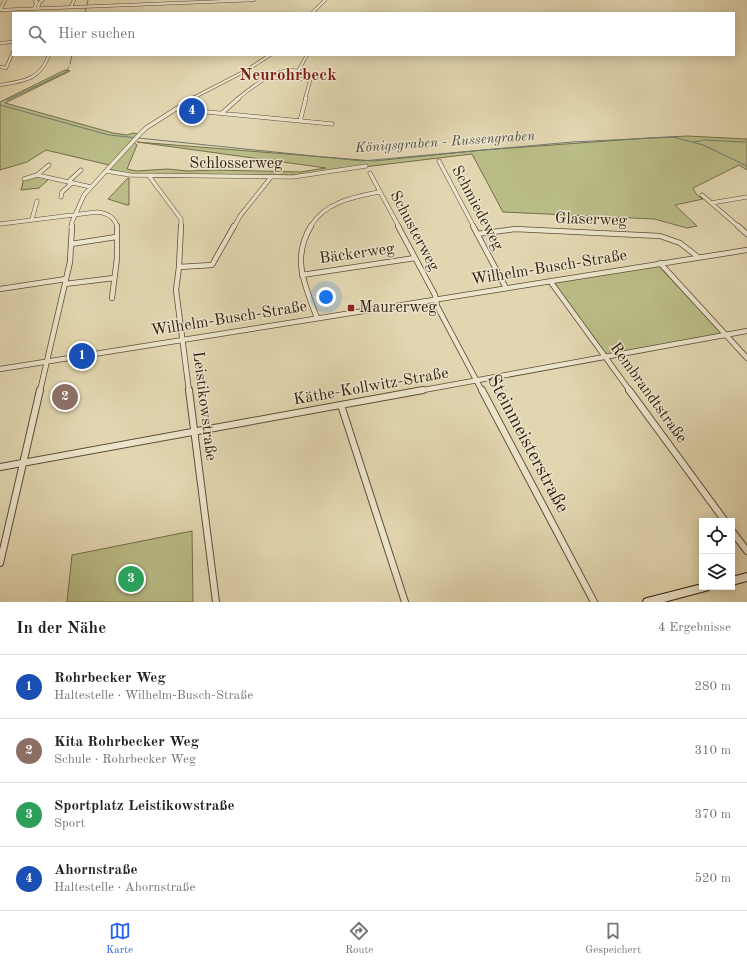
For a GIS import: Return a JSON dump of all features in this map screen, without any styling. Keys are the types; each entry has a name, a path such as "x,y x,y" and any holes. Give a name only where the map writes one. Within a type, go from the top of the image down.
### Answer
{"street":[{"path":"5,0 0,10 254,0"},
{"path":"32,12 38,2 43,0"},
{"path":"71,8 74,0"},
{"path":"313,12 325,0"},
{"path":"0,43 12,42"},
{"path":"0,68 6,68 12,54"},
{"path":"0,85 17,82 33,76 42,70 49,56"},
{"path":"0,563 48,362 70,262 72,244 70,231 75,214 84,195 146,128 206,90 264,60 269,56"},
{"path":"298,71 306,56"},
{"path":"222,113 246,93 268,78 282,71 298,71 310,81 300,121"},
{"path":"268,78 309,79"},
{"path":"177,109 332,124"},
{"name":"Schmiedeweg","path":"439,161 506,288"},
{"path":"37,175 49,165"},
{"name":"Schlosserweg","path":"107,170 130,175 149,176 293,177 366,166"},
{"path":"61,197 62,192 81,170"},
{"name":"Schusterweg","path":"370,173 436,300"},
{"path":"24,177 37,175 91,186"},
{"name":"Leistikowstraße","path":"149,176 181,220 179,267 176,290 216,602"},
{"path":"179,267 212,264 240,216 272,176"},
{"path":"317,318 302,275 301,266 305,235 317,217 337,203 380,192"},
{"path":"702,195 747,234"},
{"path":"711,203 747,197"},
{"path":"32,219 37,202"},
{"path":"0,224 100,211 112,216 117,225 112,298"},
{"name":"Glaserweg","path":"477,234 515,229 660,236 682,243 698,257"},
{"path":"72,244 116,237"},
{"name":"Wilhelm-Busch-Straße","path":"0,369 436,300 550,280 747,250"},
{"name":"Bäckerweg","path":"302,275 415,258"},
{"path":"660,263 747,358"},
{"path":"0,289 114,278"},
{"name":"Rembrandtstraße","path":"550,280 723,518"},
{"name":"Steinmeisterstraße","path":"436,300 437,306 594,602"},
{"name":"Käthe-Kollwitz-Straße","path":"0,467 747,331"},
{"path":"341,405 405,602"},
{"path":"735,535 747,551"},
{"path":"735,579 747,577"},
{"path":"647,602 699,589"}],"green space":[{"path":"65,70 70,71 5,103 113,133 127,135 133,133 138,134 132,141 137,145 127,169 136,171 168,169 187,171 216,170 300,172 326,168 137,142 374,161 483,150 687,136 747,139 747,170 739,165 693,188 697,195 703,199 675,205 697,226 687,228 654,219 503,212 472,154 296,175 130,175 109,169 109,165 46,150 27,162 0,170 0,102"},
{"path":"36,176 49,179 39,188 21,190 24,179"},
{"path":"128,178 129,205 108,199"},
{"path":"657,264 722,334 606,355 552,281"},
{"path":"192,531 193,602 67,602 72,555"}],"waterway":[{"path":"87,5 88,0"},
{"path":"85,12 86,8"},
{"path":"70,64 72,56"},
{"path":"7,100 66,72 69,67"},
{"name":"Königsgraben - Russengraben","path":"0,105 109,135 362,161 572,142 673,137 703,145 747,166"},
{"path":"694,142 704,140 745,142"}],"place":[{"name":"Ahornstraße","path":"192,111"},
{"name":"Maurerweg","path":"351,308"},
{"name":"Rohrbecker Weg","path":"82,356"},
{"name":"Kita Rohrbecker Weg","path":"65,397"},
{"name":"Sportplatz Leistikowstraße","path":"131,579"}],"district":[{"name":"Neurohrbeck","path":"288,75"}]}
